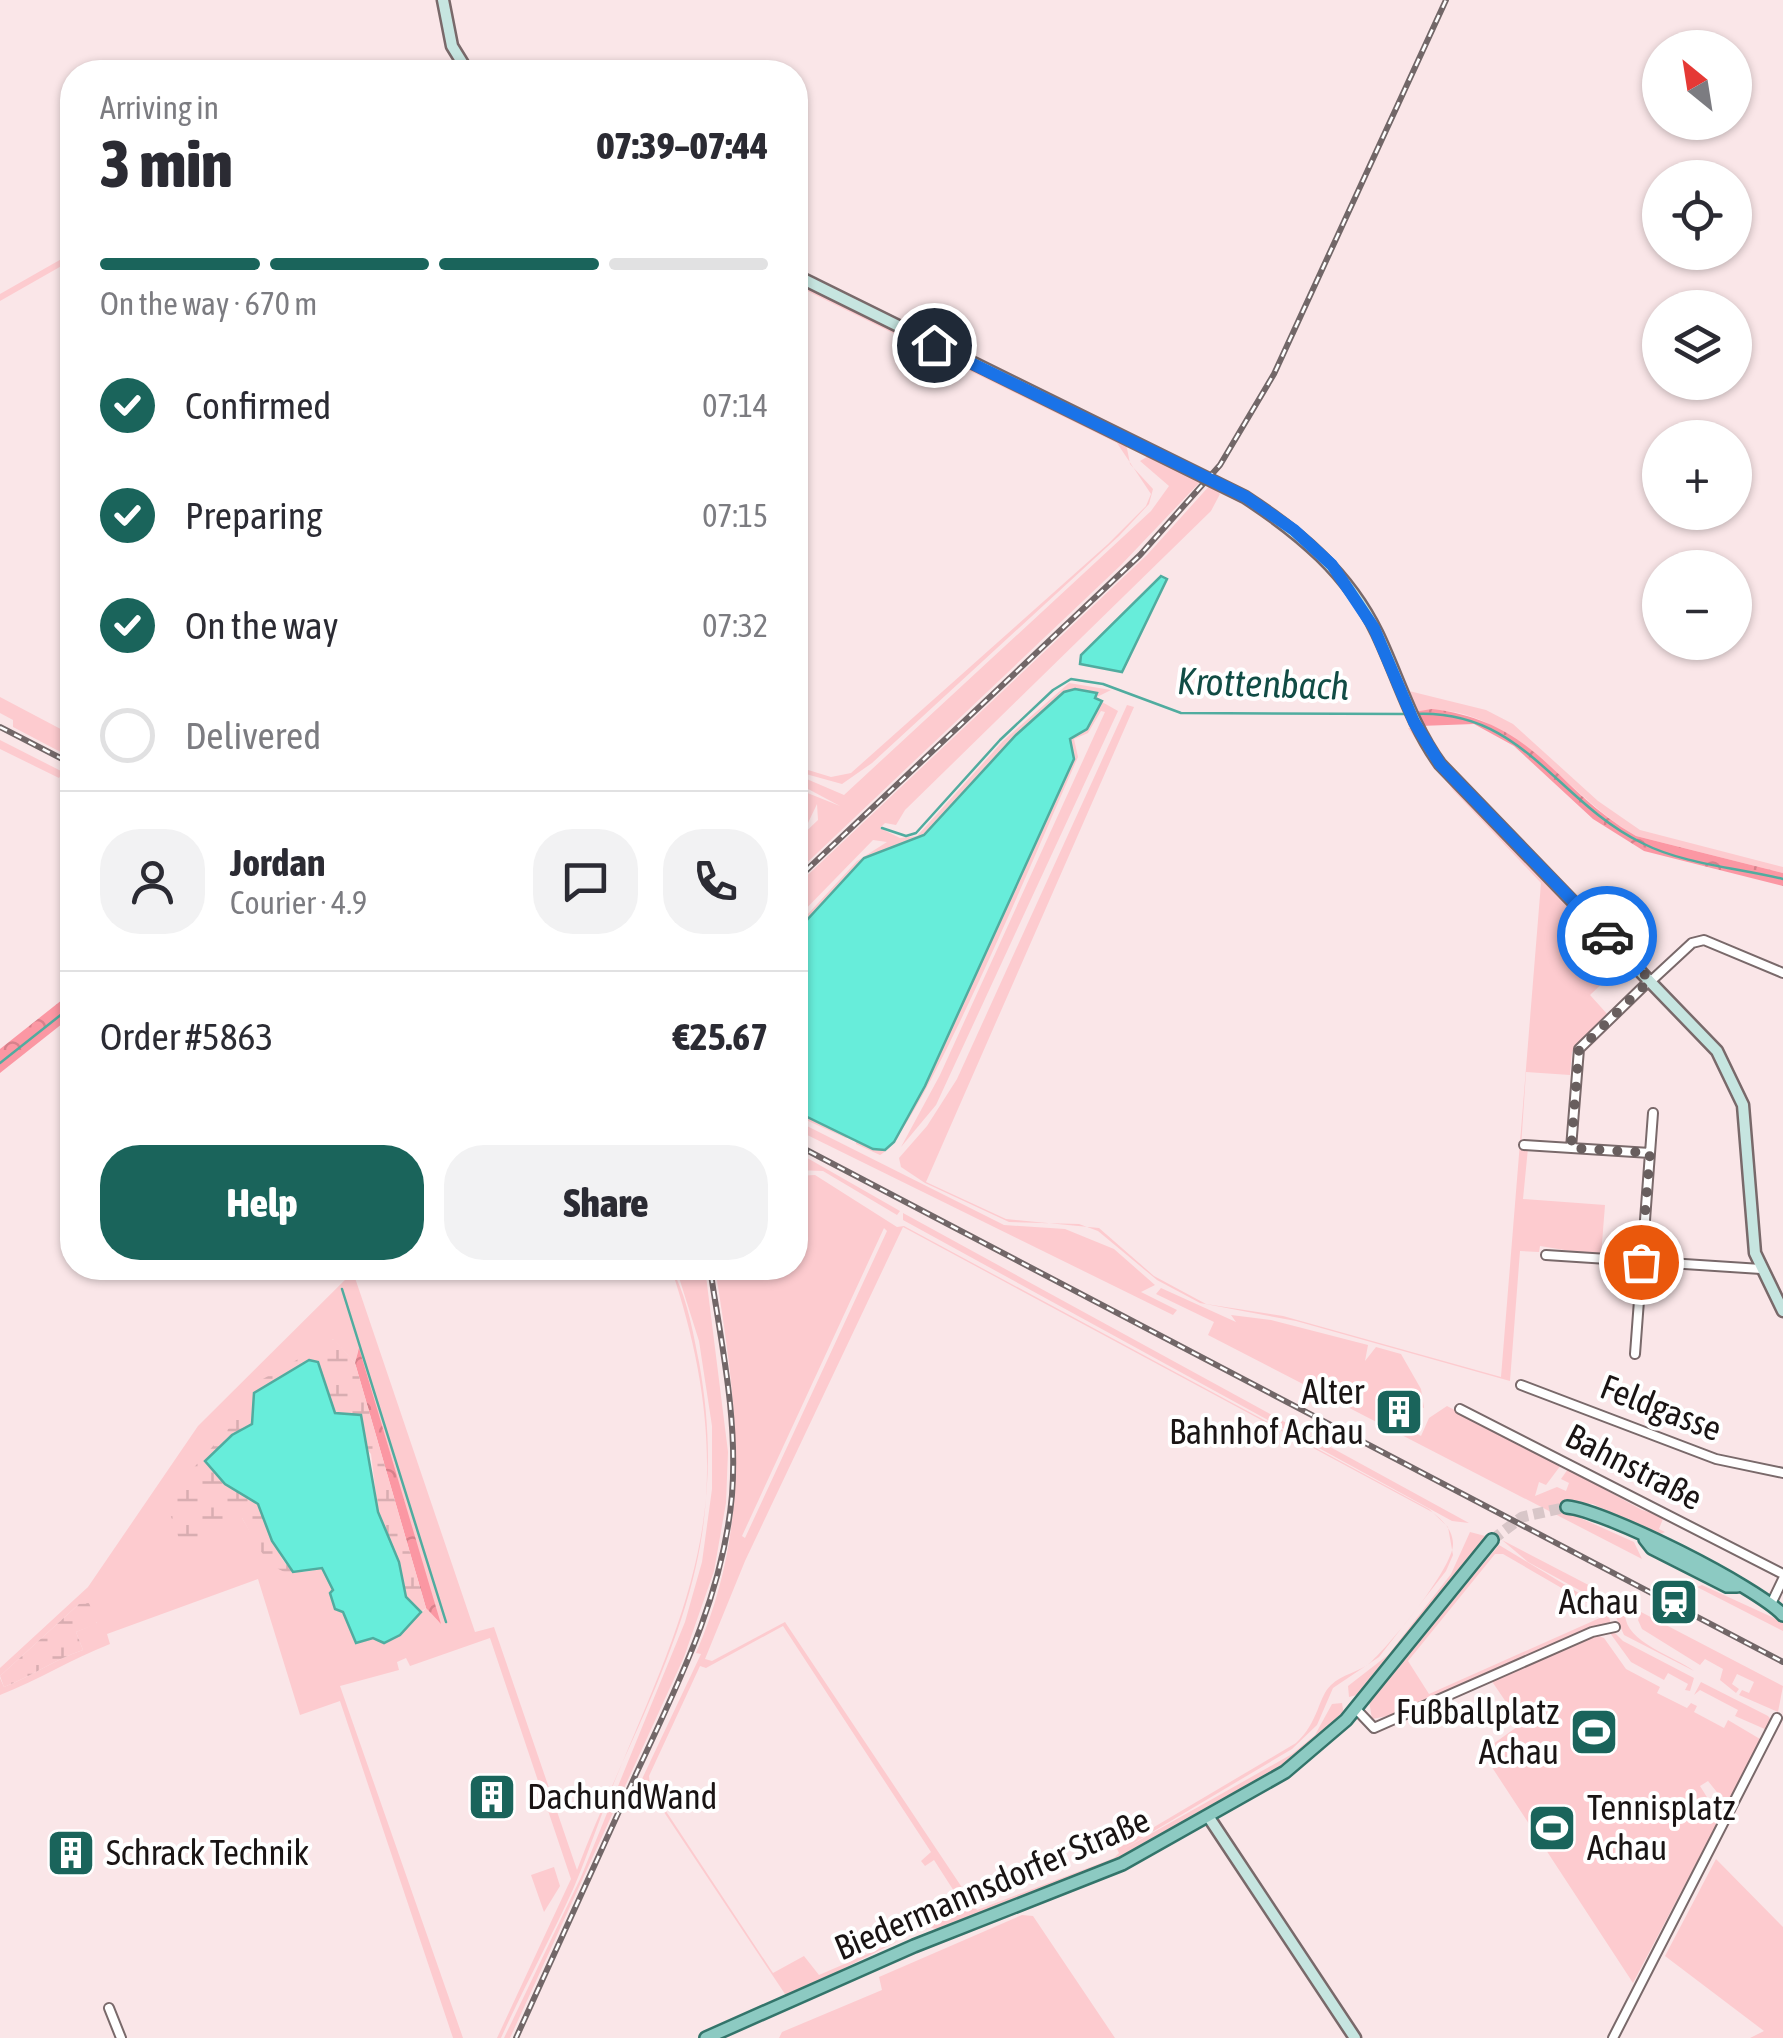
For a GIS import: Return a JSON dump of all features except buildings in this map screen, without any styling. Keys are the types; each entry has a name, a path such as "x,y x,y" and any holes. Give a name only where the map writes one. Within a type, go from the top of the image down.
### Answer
{"main road":[{"path":"1567,1507 1593,1513 1645,1539 1658,1541 1778,1608"},
{"name":"Biedermannsdorfer Straße","path":"706,2038 904,1950 1112,1869 1305,1758 1356,1709 1492,1540"}],"street":[{"path":"443,0 452,46 461,60"},
{"path":"808,281 1246,497 1294,530 1332,565 1374,628 1414,722 1440,764 1718,1051 1744,1104 1750,1222 1761,1268 1780,1294 1783,1310"},
{"path":"1571,1148 1579,1050 1692,943 1704,940 1783,972"},
{"path":"1635,1354 1654,1113"},
{"path":"1524,1145 1650,1153"},
{"path":"1546,1255 1761,1268"},
{"name":"Feldgasse","path":"1521,1384 1716,1459 1783,1473"},
{"name":"Bahnstraße","path":"1460,1409 1783,1576 1778,1608"},
{"path":"1356,1709 1374,1728 1615,1626"},
{"path":"1613,2038 1777,1718"},
{"path":"1208,1816 1355,2038"},
{"path":"109,2008 121,2038"}],"green space":[{"path":"60,260 60,267 0,301 0,294"},
{"path":"808,285 1126,443 1130,462 1117,443 808,291"},
{"path":"1150,455 1202,480 1121,565 808,862 808,830 818,820 817,804 808,823 808,793 840,806 808,789 808,780 844,795 1151,511 1169,486 1140,461"},
{"path":"1134,468 1153,489 1149,504 1119,536 872,763 842,784 808,775 808,770 831,777 851,773 1108,544 1146,506 1151,494"},
{"path":"1211,484 1220,494 1211,511 905,810 896,825 885,823 880,828 900,838 917,836 1003,741 1069,683 1111,690 1095,698 1118,711 936,1105 901,1147 940,1075 1105,712 1101,711 1088,733 1074,739 1078,757 1014,904 952,1037 898,1135 880,1155 856,1144 855,1137 846,1138 808,1121 808,914 857,861 887,842 873,840 808,907 808,875 1147,555"},
{"path":"1409,691 1486,710 1513,724 1598,801 1640,830 1783,867 1783,873 1636,836 1506,733 1447,711 1413,712"},
{"path":"0,697 60,729 60,752 13,727 13,720 0,713"},
{"path":"1127,705 1134,707 926,1182 1006,1219 1049,1223 1009,1222 925,1183 901,1167 899,1158 927,1126 957,1079"},
{"path":"1432,709 1468,716 1521,742 1584,798 1636,836 1783,873 1783,886 1644,851 1593,819 1514,746 1474,724 1420,726 1413,712"},
{"path":"1408,728 1413,728 1458,790 1625,962 1590,995 1609,1016 1572,1052 1570,1075 1526,1072 1521,1147 1528,1148 1523,1199 1605,1205 1601,1256 1540,1246 1539,1252 1520,1251 1510,1381 1296,1321 1200,1303 1157,1280 1098,1231 1087,1227 1099,1228 1154,1276 1206,1304 1283,1316 1501,1377 1541,883 1453,790"},
{"path":"0,740 60,770 60,776 59,778 0,749"},
{"path":"60,1002 60,1026 0,1073 0,1049"},
{"path":"808,1127 1004,1225 1065,1229 1114,1249 1155,1285 1141,1292 1177,1310 1173,1315 808,1135"},
{"path":"808,1158 900,1211 897,1215 823,1171 808,1170"},
{"path":"808,1175 815,1175 897,1227 904,1226 1433,1513 903,1227 745,1561 705,1659 712,1661 785,1622 977,1910 1114,1858 1119,1853 1117,1849 1296,1743 1331,1685 1366,1666 1333,1688 1317,1725 1292,1749 1122,1850 1292,1754 1315,1735 1332,1704 1342,1703 1344,1716 1252,1786 1151,1843 1098,1867 936,1929 923,1925 961,1902 934,1860 925,1866 921,1861 931,1852 783,1626 706,1668 700,1666 649,1776 650,1787 773,1973 804,1956 819,1975 900,1940 787,1997 642,1779 701,1654 696,1653 727,1556 736,1462 729,1367 717,1280 808,1280","holes":["884,1228 887,1231 745,1538 742,1536"]},
{"path":"903,1213 1469,1523 1452,1521 903,1220"},
{"path":"345,1280 356,1280 475,1632 494,1627 577,1870 620,1767 574,1887 501,2038 497,2038 571,1879 490,1638 410,1666 406,1658 397,1662 399,1670 340,1686 463,2038 453,2038 340,1701 300,1715 258,1579 107,1634 110,1644 0,1695 0,1678 4,1687 83,1650 76,1632 97,1623 79,1604 0,1676 0,1668 88,1587 198,1426","holes":["333,1339 355,1363 358,1351 439,1622 426,1608 400,1635 384,1643 343,1612 322,1568 293,1571 272,1562 242,1518"]},
{"path":"675,1280 691,1325 706,1420 707,1485 699,1378"},
{"path":"680,1280 706,1280 728,1452 726,1503 714,1571 684,1657 510,2038 504,2038 581,1877 685,1622 702,1562 712,1489 712,1426 699,1341"},
{"path":"1161,1288 1236,1322 1231,1315 1271,1320 1368,1345 1365,1361 1376,1347 1401,1354 1421,1389 1424,1408 1387,1394 1379,1412 1421,1436 1429,1418 1447,1406 1561,1465 1546,1485 1539,1482 1535,1496 1557,1487 1566,1491 1569,1483 1561,1479 1568,1469 1642,1510 1664,1516 1659,1529 1665,1532 1656,1536 1593,1504 1568,1502 1569,1513 1634,1542 1642,1559 1208,1335 1214,1322 1156,1294"},
{"path":"334,1339 355,1363 426,1608 421,1612 406,1597 399,1562 378,1512 371,1454 335,1413 309,1360 254,1393 253,1424 232,1435 226,1484 256,1503 279,1554 300,1574 271,1563 242,1518 182,1547 165,1500 246,1409 254,1384"},
{"path":"359,1348 441,1624 426,1608 355,1363"},
{"path":"707,1485 703,1528 696,1566 686,1605 658,1681 620,1767 680,1617 694,1570"},
{"path":"1470,1532 1489,1537 1365,1693 1349,1697 1348,1686 1388,1655 1451,1574"},
{"path":"1502,1540 1627,1605 1625,1617 1637,1637 1694,1671 1624,1635 1612,1608 1528,1562"},
{"path":"1499,1545 1607,1610 1611,1624 1593,1627 1393,1715 1372,1719 1369,1701","holes":["1495,1554 1503,1554 1603,1612 1602,1617 1429,1694 1408,1661"]},
{"path":"1452,1549 1453,1555 1422,1602"},
{"path":"1702,1585 1783,1622 1783,1631 1697,1587"},
{"path":"89,1603 97,1624 76,1632 83,1650 4,1687 0,1676 79,1604"},
{"path":"1641,1612 1783,1686 1778,1712 1739,1695 1742,1690 1749,1693 1754,1682 1737,1674 1732,1684 1739,1689 1736,1693 1720,1680 1723,1669 1705,1659 1700,1665 1642,1629 1638,1620"},
{"path":"1613,1631 1623,1641 1694,1678 1690,1691 1685,1690 1688,1684 1668,1673 1664,1680 1631,1662 1610,1633"},
{"path":"1596,1635 1604,1638 1626,1669 1660,1687 1657,1693 1687,1708 1691,1703 1697,1706 1694,1712 1724,1728 1728,1720 1760,1739 1730,1801 1724,1801 1708,1781 1700,1786 1720,1818 1633,1983 1482,1752 1521,1724 1491,1680"},
{"path":"1701,1682 1768,1716 1772,1721 1767,1730 1735,1716 1738,1710 1700,1690 1694,1695"},
{"path":"1716,1859 1783,1927 1783,2038 1750,2038 1764,2031 1665,1956"},
{"path":"554,1867 560,1886 544,1912 531,1875"},
{"path":"1022,1915 1033,1916 1115,2038 779,2038 782,2032 882,1990 879,1977"}],"shaded area":[{"path":"1161,576 1167,579 1122,672 1080,664 1081,655"},
{"path":"1075,689 1097,693 1095,698 1102,701 1087,729 1070,739 1074,759 925,1086 894,1142 885,1150 873,1149 808,1117 808,919 864,858 924,835 1016,735 1064,692"},
{"path":"309,1360 318,1362 335,1413 361,1415 378,1512 399,1562 406,1597 421,1612 400,1635 384,1643 373,1638 356,1643 343,1612 335,1609 330,1593 333,1590 322,1568 293,1572 272,1541 258,1504 225,1484 205,1461 232,1435 252,1424 254,1393"}],"waterway":[{"name":"Krottenbach","path":"882,828 906,836 916,833 1000,740 1053,690 1071,679 1103,684 1181,713 1407,714"},
{"name":"Krottenbach","path":"1415,714 1452,716 1484,726 1512,742 1612,825 1642,843 1693,861 1783,879"},
{"name":"Krottenbach","path":"0,1063 60,1016"},
{"path":"342,1289 446,1622"}],"tunnel":[{"path":"1492,1540 1522,1517 1567,1507"}],"railway":[{"path":"808,869 1140,555 1220,465 1274,374 1446,0"},
{"path":"0,727 60,758"},
{"path":"808,1151 1783,1662"},
{"path":"516,2038 682,1673 719,1569 732,1495 733,1438 712,1280"}],"way so far":[{"path":"1607,936 1650,980 1579,1050 1571,1148 1650,1153 1641,1262"}],"place":[{"name":"Alter Bahnhof Achau","path":"1399,1412"},
{"name":"Achau","path":"1674,1602"},
{"name":"Fußballplatz Achau","path":"1594,1732"},
{"name":"DachundWand","path":"492,1797"},
{"name":"Tennisplatz Achau","path":"1552,1828"},
{"name":"Schrack Technik","path":"71,1853"}],"route":[{"path":"934,345 1246,497 1294,530 1332,565 1374,628 1414,722 1440,764 1607,936"}]}
